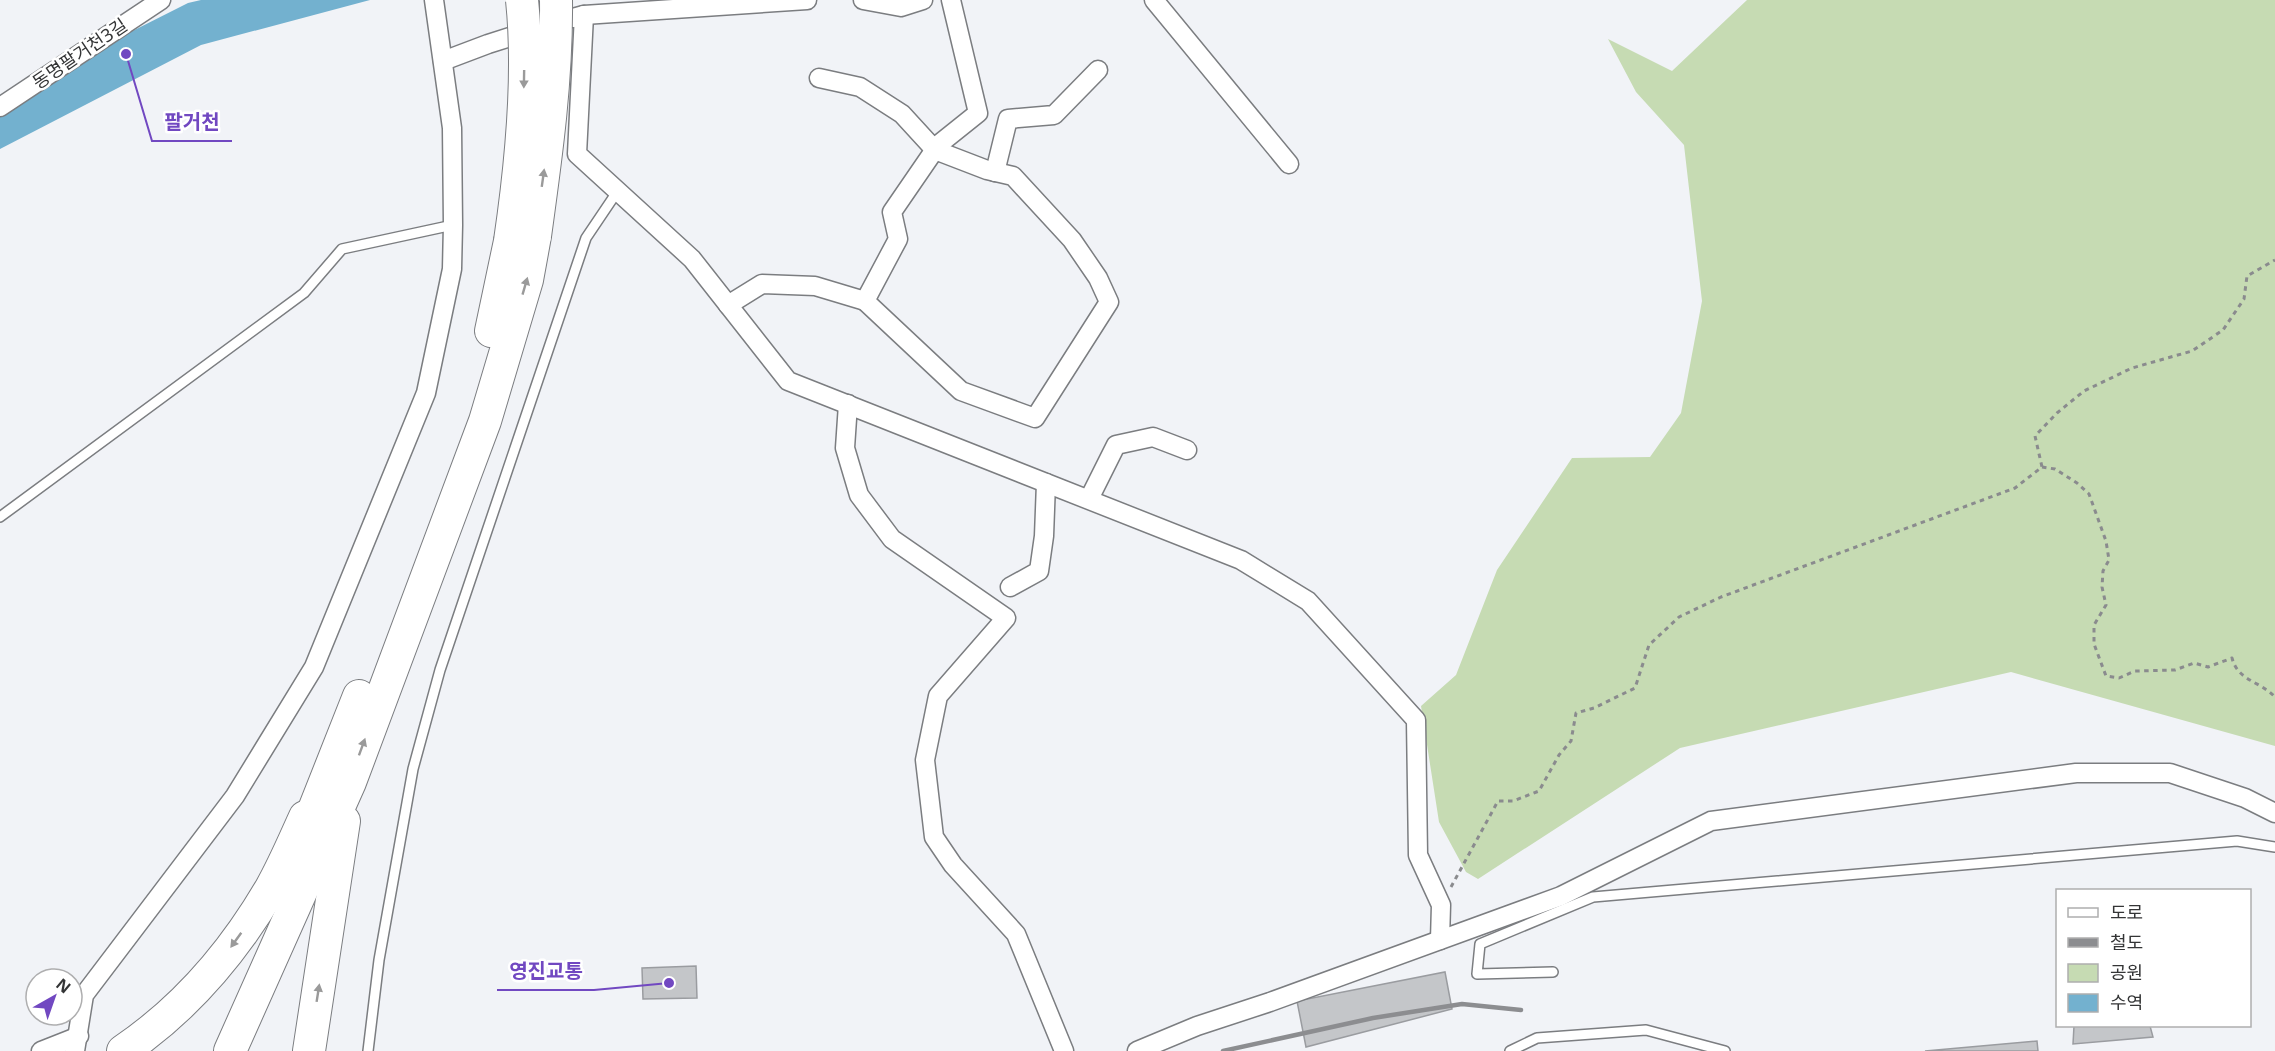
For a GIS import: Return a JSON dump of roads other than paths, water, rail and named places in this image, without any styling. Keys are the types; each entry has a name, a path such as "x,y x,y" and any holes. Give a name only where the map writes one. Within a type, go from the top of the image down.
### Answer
{"highway":[{"path":"230,1051 485,421 527,280 516,198 523,115 525,25 522,0"},
{"path":"523,239 547,145 556,50 556,0"},
{"path":"128,1048 184,1003 208,978 244,929 342,771"},
{"path":"217,1051 342,771"},
{"path":"309,1051 342,771"}],"street":[{"name":"동명팔거천3길","path":"0,107 161,0"},
{"path":"41,1051 77,1043 84,995 235,796 315,667 426,393 452,269 453,225 452,128 434,0"},
{"path":"442,61 488,44 584,15 807,0"},
{"path":"863,0 901,7 922,0"},
{"path":"864,301 898,239 892,212 938,145 978,113 951,0"},
{"path":"1155,0 1289,164"},
{"path":"584,15 577,154 692,259 788,381 1241,560 1308,601 1416,720 1418,855 1441,904 1440,940"},
{"path":"995,172 1008,119 1054,114 1098,70"},
{"path":"728,305 762,284 815,286 864,301 961,391 1035,418 1109,302 1098,278 1072,240 1013,176 995,172 935,150 902,114 860,87 819,78"},
{"path":"848,404 844,448 859,495 892,539 1006,618 938,696 925,760 934,837 953,865 1016,934 1064,1051"},
{"path":"1089,499 1116,445 1153,437 1187,450"},
{"path":"1010,586 1039,571 1044,536 1046,483"},
{"path":"1137,1051 1197,1026 1270,1002 1561,896 1711,821 2076,773 2170,773 2245,798 2275,813"}],"lane":[{"path":"368,1051 379,960 414,769 440,669 586,237 617,192"},
{"path":"0,518 304,293 342,249 453,225"},
{"path":"1554,972 1477,974 1480,944 1593,897 2237,841 2275,847"},
{"path":"1510,1051 1527,1048 1537,1038 1646,1030 1725,1051"}],"water":[{"path":"201,0 370,0 201,45 0,149 0,108 69,63 188,3"}],"railway":[{"path":"1223,1051 1373,1018 1462,1004 1521,1010"}],"place":[{"name":"팔거천","path":"126,54"},
{"name":"영진교통","path":"669,983"}]}
